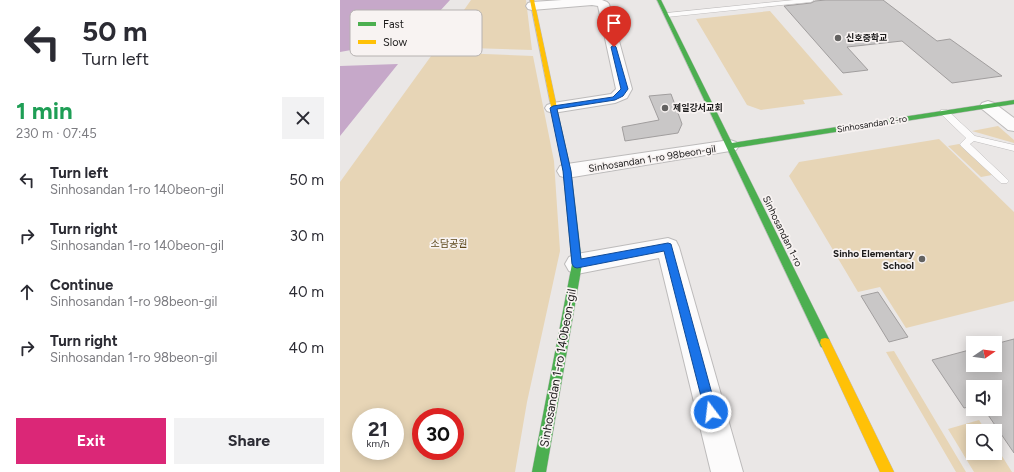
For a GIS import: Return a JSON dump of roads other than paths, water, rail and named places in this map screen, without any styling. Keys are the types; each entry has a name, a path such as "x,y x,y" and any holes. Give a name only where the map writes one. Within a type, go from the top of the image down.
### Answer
{"main road":[{"name":"Sinhosandan 1-ro","path":"659,0 887,472"},
{"path":"532,3 567,171"},
{"name":"Sinhosandan 2-ro","path":"730,146 1014,102"},
{"name":"Sinhosandan 1-ro 140beon-gil","path":"539,472 577,264 567,171"}],"street":[{"path":"532,3 593,1 603,4 624,89 621,95 615,98 553,108"},
{"path":"988,106 1014,126"},
{"name":"Sinhosandan 1-ro 98beon-gil","path":"567,171 730,146"},
{"path":"577,264 668,247 727,472"}],"lane":[{"path":"667,15 811,0"},
{"path":"944,112 972,138 1014,148"},
{"path":"972,138 964,144 1004,181"}],"place":[{"name":"신호중학교","path":"838,38"},
{"name":"제일강서교회","path":"665,108"},
{"name":"Sinho Elementary School","path":"922,259"}],"park label":[{"name":"소담공원","path":"449,243"}]}
